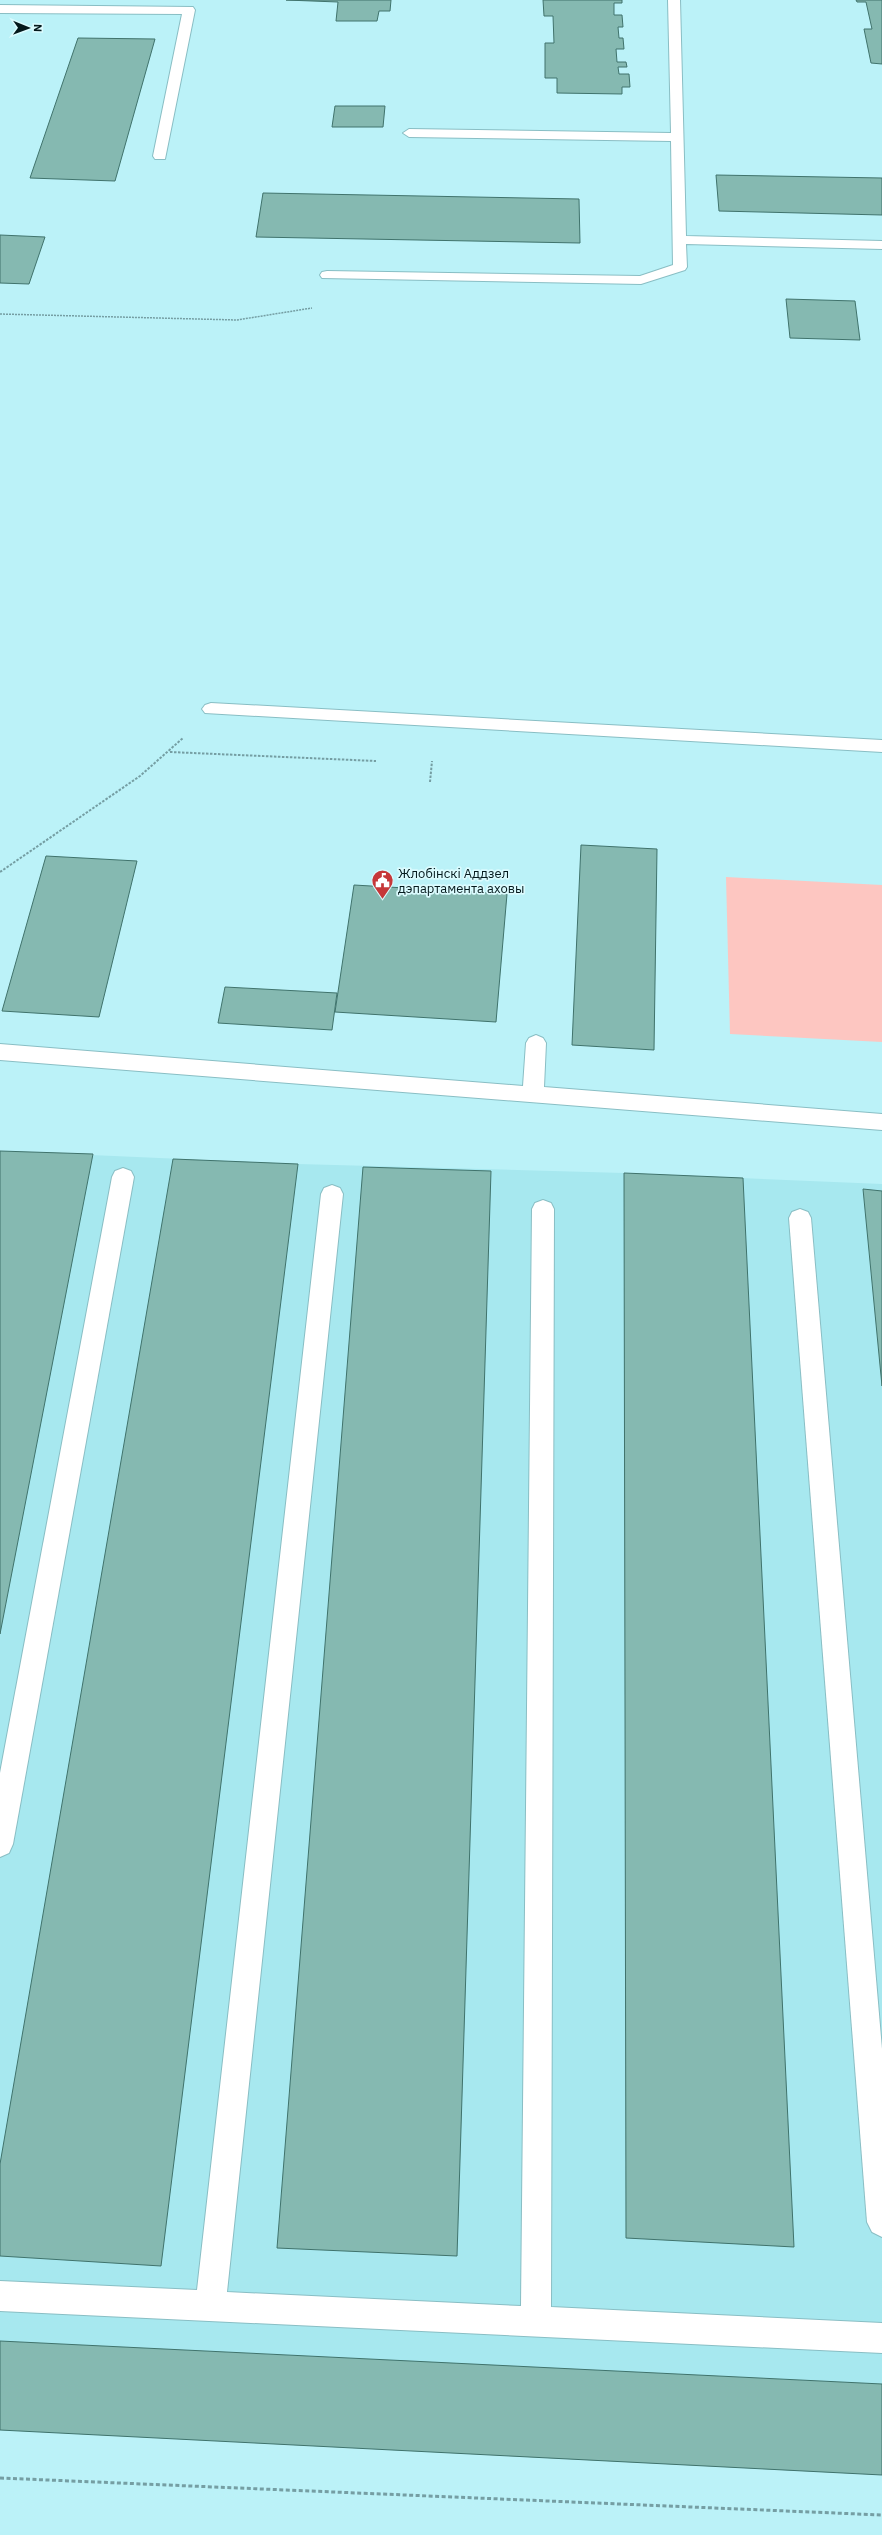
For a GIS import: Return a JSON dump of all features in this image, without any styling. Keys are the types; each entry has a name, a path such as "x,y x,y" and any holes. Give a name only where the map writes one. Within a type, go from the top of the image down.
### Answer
{"lane":[{"path":"327,275 641,280 680,267 674,0"},
{"path":"0,9 189,10 160,156"},
{"path":"409,132 677,137"},
{"path":"680,240 882,245"},
{"path":"211,709 882,746"},
{"path":"533,1094 536,1043"},
{"path":"0,1052 882,1122"},
{"path":"0,1844 123,1178"},
{"path":"210,2305 332,1194"},
{"path":"536,2321 543,1209"},
{"path":"800,1218 882,2222"},
{"path":"0,2296 882,2338"}],"path":[{"path":"0,314 237,320 323,307 327,275"},
{"path":"0,872 30,848 144,775 211,709"},
{"path":"0,2478 882,2515"}],"shaded area":[{"path":"726,877 882,885 882,1042 730,1034"},
{"path":"0,1151 298,1164 624,1173 882,1184 882,2475 0,2430"}],"building":[{"path":"286,0 391,0 390,11 379,11 377,21 336,21 338,2"},
{"path":"543,0 622,0 622,3 614,3 614,15 622,15 623,27 618,27 619,38 623,38 624,49 616,49 617,62 626,62 627,67 618,67 619,74 629,74 630,87 622,87 622,94 557,93 557,78 545,78 545,43 554,43 553,16 544,16"},
{"path":"856,0 882,0 882,64 871,63 864,29 872,29 866,2 857,2"},
{"path":"78,38 155,39 115,181 30,178"},
{"path":"335,106 385,106 383,127 332,127"},
{"path":"716,175 882,178 882,215 719,211"},
{"path":"263,193 579,199 580,243 256,237"},
{"path":"0,235 45,237 29,284 0,283"},
{"path":"786,299 855,301 860,340 790,338"},
{"path":"581,845 657,849 654,1050 572,1045"},
{"path":"46,856 137,861 99,1017 2,1011"},
{"path":"354,885 507,894 496,1022 335,1012"},
{"path":"225,987 337,993 332,1030 218,1023"},
{"path":"0,1151 93,1154 0,1634"},
{"path":"173,1159 298,1164 161,2266 0,2256 0,2164"},
{"path":"363,1167 491,1171 457,2256 277,2248"},
{"path":"624,1173 743,1178 794,2247 626,2238"},
{"path":"863,1189 882,1191 882,1386"},
{"path":"0,2341 882,2384 882,2475 0,2430"}],"place":[{"name":"Жлобінскі Аддзел дэпартамента аховы","path":"383,900"}]}
